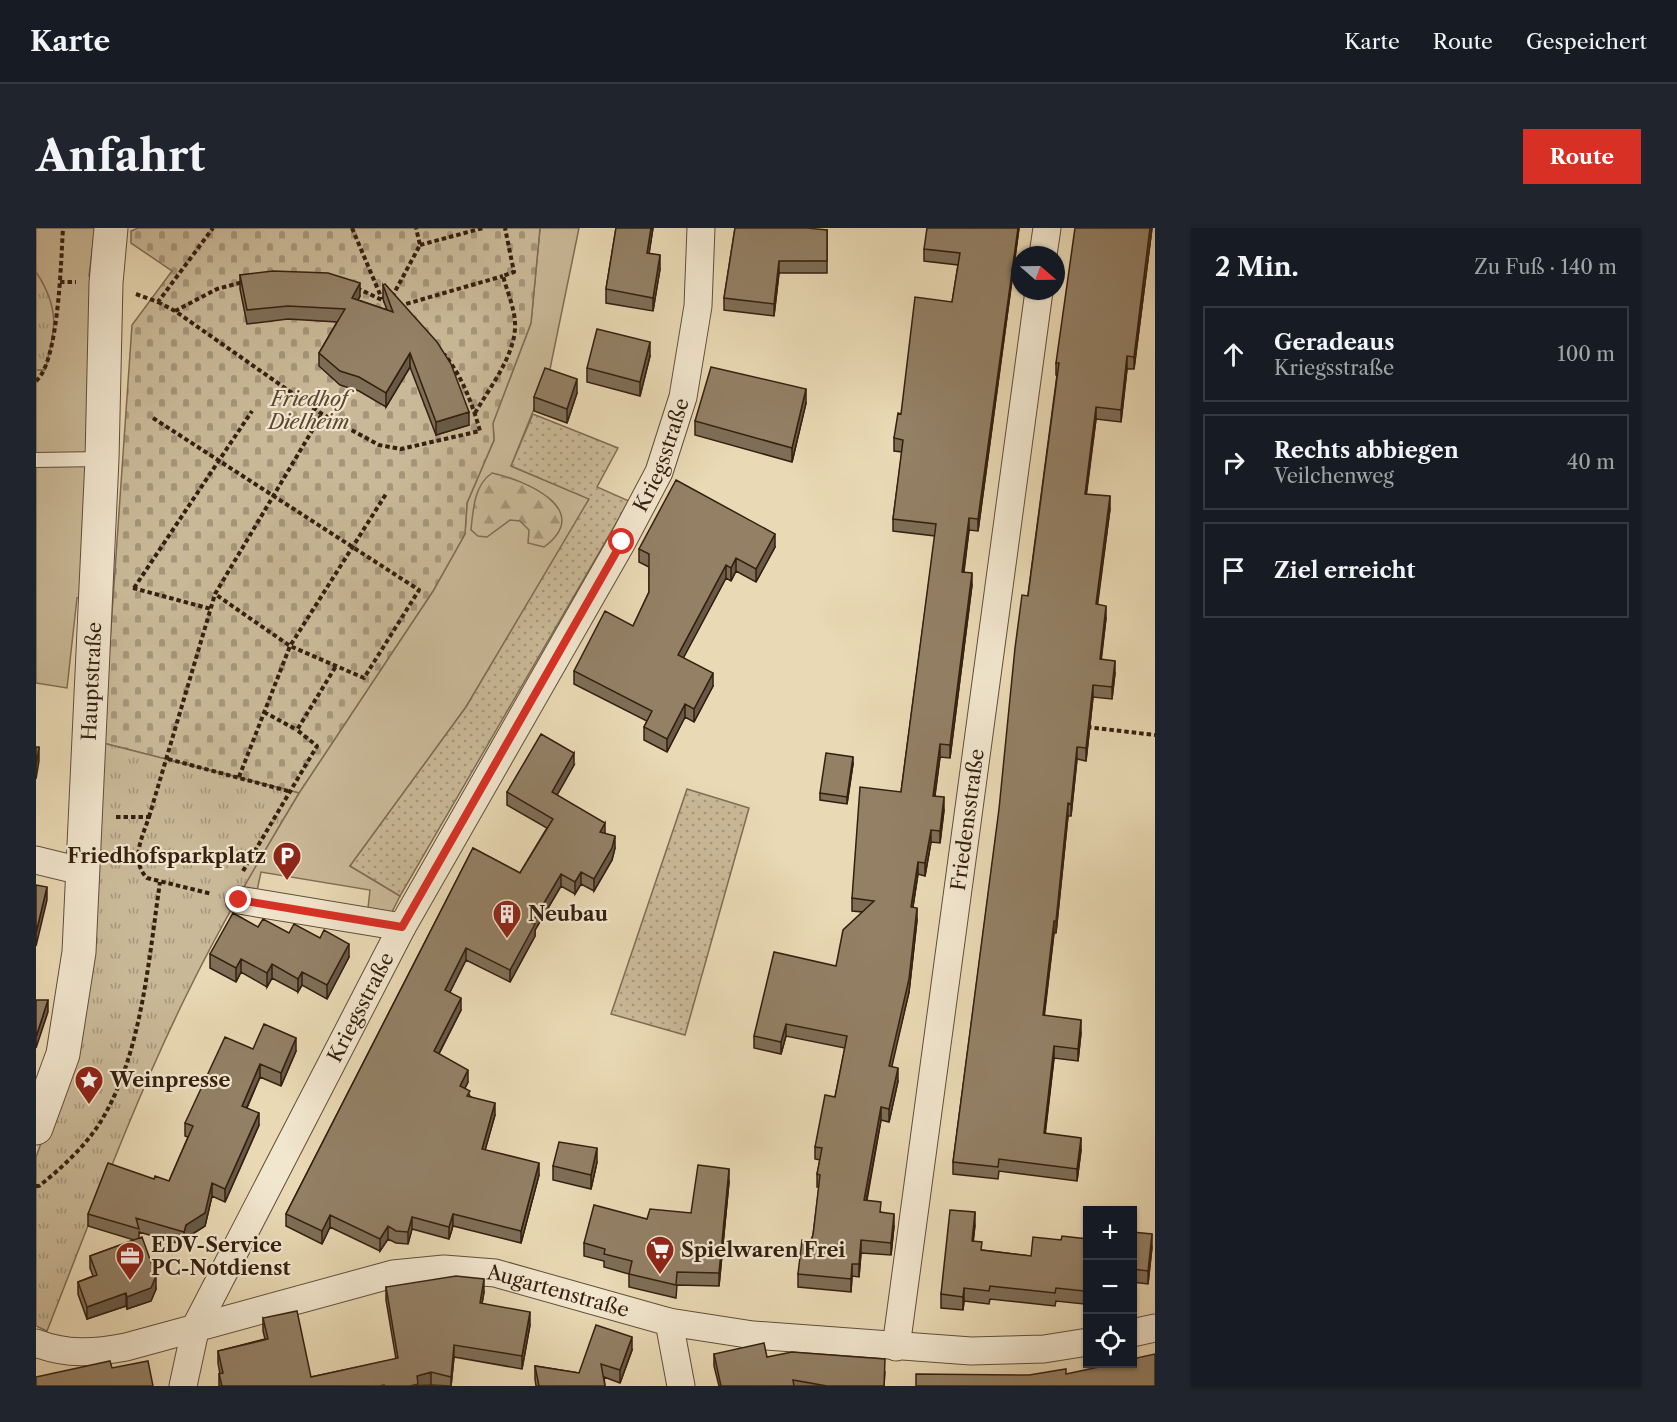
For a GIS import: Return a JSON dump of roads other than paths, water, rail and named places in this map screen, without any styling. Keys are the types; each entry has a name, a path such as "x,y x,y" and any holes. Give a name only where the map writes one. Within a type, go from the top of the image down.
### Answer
{"street":[{"name":"Hauptstraße","path":"36,1128 63,1054 79,952 85,872 102,459 106,283 111,228"},
{"name":"Kriegsstraße","path":"183,1386 196,1326 402,927 622,542 659,472 683,397 698,306 701,228"},
{"path":"1044,246 1047,228"},
{"name":"Friedensstraße","path":"896,1347 1038,300"},
{"path":"36,860 85,872"},
{"path":"234,899 402,927"},
{"name":"Augartenstraße","path":"36,1343 65,1351 90,1353 126,1347 393,1274 444,1269 495,1273 669,1322 753,1335 971,1351 1033,1349 1083,1343"},
{"path":"669,1322 681,1386"},
{"path":"1137,1332 1155,1328"}],"lane":[{"path":"36,460 102,459"}],"place":[{"name":"Friedhofsparkplatz","path":"287,882"},
{"name":"Neubau","path":"507,940"},
{"name":"Weinpresse","path":"89,1106"},
{"name":"Spielwaren Frei","path":"660,1276"},
{"name":"EDV-Service PC-Notdienst","path":"130,1282"}],"park label":[{"name":"Friedhof Dielheim","path":"309,410"}]}
